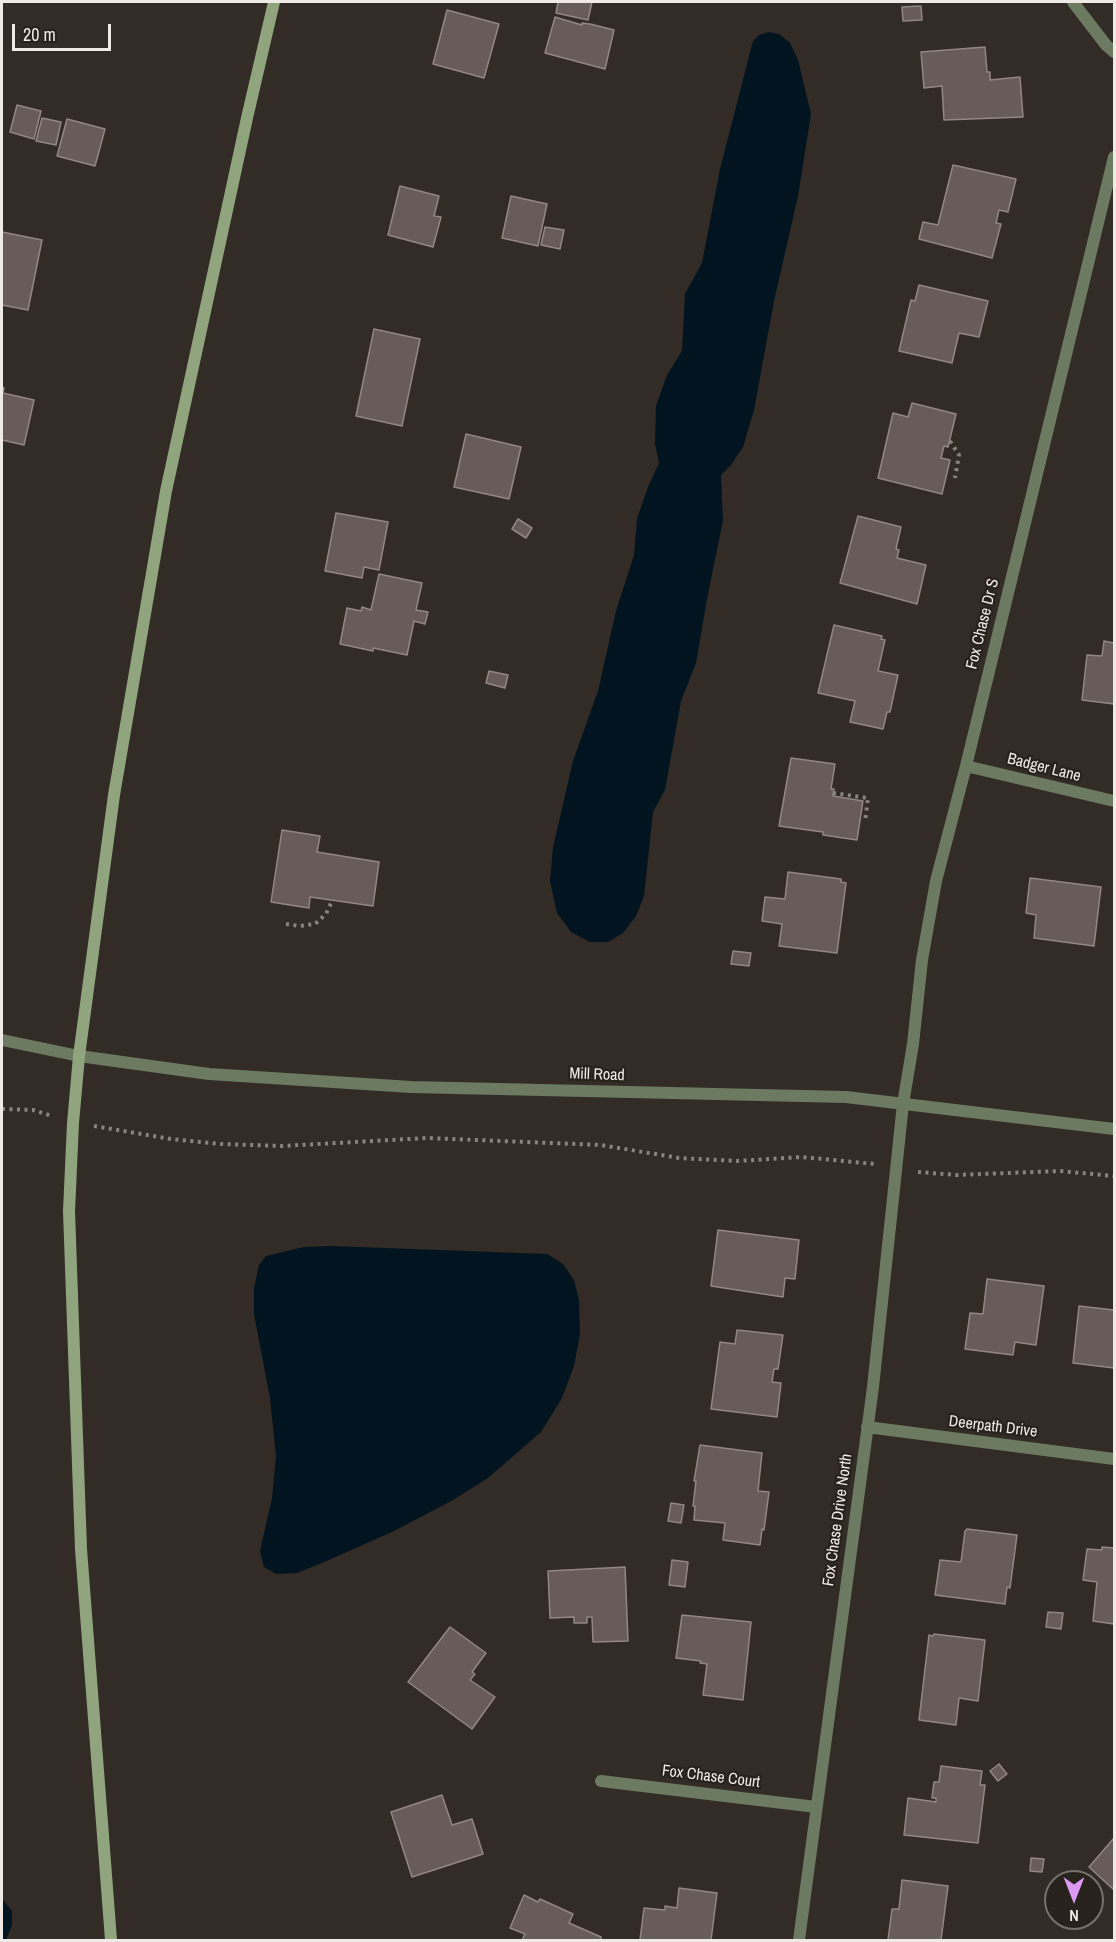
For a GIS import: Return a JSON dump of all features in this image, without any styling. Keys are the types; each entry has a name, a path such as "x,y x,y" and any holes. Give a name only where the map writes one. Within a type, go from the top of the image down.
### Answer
{"main road":[{"path":"111,1941 81,1549 69,1211 73,1123 79,1056 114,795 165,501 274,2"}],"street":[{"path":"1073,2 1114,52"},
{"name":"Fox Chase Dr S","path":"903,1104 913,1044 922,960 936,881 1114,157"},
{"name":"Badger Lane","path":"966,765 1114,801"},
{"name":"Mill Road","path":"2,1040 79,1056 209,1074 411,1087 846,1097 1114,1129"},
{"name":"Fox Chase Drive North","path":"799,1941 867,1427 903,1104"},
{"name":"Deerpath Drive","path":"867,1427 1114,1459"},
{"name":"Fox Chase Court","path":"601,1781 816,1807"}],"path":[{"path":"950,441 959,455 955,478"},
{"path":"833,793 868,798 865,822"},
{"path":"286,924 299,926 315,924 326,914 332,900"},
{"path":"2,1109 33,1110 73,1123 171,1139 221,1144 282,1146 427,1138 601,1145 679,1158 737,1161 802,1157 870,1163"},
{"path":"927,1173 956,1175 1060,1171 1114,1176"}],"water":[{"path":"769,32 779,34 790,43 798,60 811,114 798,196 774,301 754,410 743,447 721,475 723,520 696,663 681,701 665,790 653,812 644,896 636,916 623,933 608,942 590,942 571,932 557,913 550,881 553,847 573,761 598,691 616,611 634,555 637,519 659,463 655,444 656,406 667,375 682,351 685,294 702,263 720,169 753,41 759,35"},
{"path":"304,1247 547,1254 563,1264 574,1280 579,1300 580,1334 574,1366 562,1398 541,1432 488,1478 453,1500 394,1531 297,1573 276,1574 264,1567 260,1551 272,1498 276,1456 270,1398 254,1314 254,1288 259,1265 266,1256"},
{"path":"2,1899 12,1911 12,1925 6,1940 2,1940"}],"building":[{"path":"558,2 592,2 588,20 556,13"},
{"path":"921,6 922,20 903,21 902,7"},
{"path":"447,10 499,24 484,78 433,64"},
{"path":"555,17 582,25 582,23 590,24 614,30 605,69 545,53"},
{"path":"985,47 990,80 1020,77 1023,117 944,120 942,86 924,88 921,52"},
{"path":"17,105 41,111 34,139 10,132"},
{"path":"42,118 61,122 56,145 36,141"},
{"path":"67,119 105,129 95,166 57,156"},
{"path":"953,165 1016,179 1008,212 999,210 996,223 1001,224 992,258 919,239 923,222 938,225"},
{"path":"400,186 439,196 434,216 441,217 433,247 388,235"},
{"path":"511,196 547,204 538,246 502,238"},
{"path":"545,227 564,230 560,249 541,245"},
{"path":"2,232 42,240 28,310 2,305"},
{"path":"919,285 988,301 979,337 959,333 952,363 899,351 911,300 915,301"},
{"path":"374,329 420,339 402,426 356,416"},
{"path":"2,387 4,388 3,393 34,400 24,445 2,440"},
{"path":"912,403 956,414 948,447 944,446 941,458 950,460 942,494 878,478 893,413 908,417"},
{"path":"466,434 521,447 509,499 454,487"},
{"path":"336,513 388,522 379,570 364,567 362,578 325,571"},
{"path":"858,516 901,527 896,549 899,550 897,558 926,565 917,604 840,583"},
{"path":"518,519 532,528 526,538 512,529"},
{"path":"379,574 422,583 416,610 428,612 425,624 414,621 407,655 340,644 347,608 361,611 362,607 371,610"},
{"path":"834,625 882,636 881,639 885,640 878,671 898,675 890,712 887,712 883,729 850,722 855,701 818,693"},
{"path":"1104,641 1114,643 1114,704 1082,700 1087,655 1102,656"},
{"path":"489,671 508,675 505,688 486,683"},
{"path":"791,758 835,764 831,789 834,789 833,796 863,801 857,840 823,835 823,832 779,826"},
{"path":"282,830 320,836 317,852 379,862 373,906 310,897 309,908 271,902"},
{"path":"788,872 841,879 841,882 846,883 837,953 779,946 782,924 762,921 765,897 785,899"},
{"path":"1030,878 1101,887 1094,946 1034,938 1036,915 1026,913"},
{"path":"733,951 751,953 749,966 731,964"},
{"path":"718,1230 799,1240 795,1279 785,1278 783,1297 711,1286"},
{"path":"987,1279 1044,1286 1036,1345 1015,1342 1013,1355 965,1349 970,1313 983,1314"},
{"path":"1079,1306 1114,1310 1114,1368 1073,1363"},
{"path":"737,1330 783,1335 778,1369 774,1369 772,1382 781,1383 777,1417 711,1409 720,1342 735,1344"},
{"path":"700,1445 762,1453 758,1491 769,1492 760,1545 723,1540 725,1523 694,1520 696,1481 694,1481"},
{"path":"671,1503 684,1505 681,1523 668,1521"},
{"path":"967,1529 1017,1535 1010,1588 1007,1587 1005,1604 935,1595 940,1560 961,1562"},
{"path":"1102,1547 1114,1548 1114,1624 1093,1621 1097,1582 1083,1580 1087,1549 1102,1550"},
{"path":"672,1560 688,1562 685,1587 669,1585"},
{"path":"625,1567 628,1641 593,1642 592,1617 587,1617 587,1623 574,1623 574,1617 550,1618 548,1571"},
{"path":"1048,1612 1063,1613 1061,1629 1046,1627"},
{"path":"682,1615 751,1622 743,1700 703,1695 707,1664 700,1663 701,1661 676,1658"},
{"path":"450,1627 486,1653 472,1672 475,1674 470,1680 495,1697 472,1729 408,1682"},
{"path":"929,1635 985,1640 978,1701 959,1698 956,1725 919,1720"},
{"path":"999,1764 1007,1774 998,1781 990,1771"},
{"path":"941,1766 982,1771 980,1785 985,1785 978,1843 904,1835 908,1798 936,1802 936,1798 932,1798 934,1782 939,1782"},
{"path":"442,1795 452,1825 472,1819 483,1854 412,1877 391,1812"},
{"path":"1114,1838 1114,1890 1104,1881 1104,1870 1092,1870 1089,1867"},
{"path":"1031,1858 1044,1859 1042,1872 1030,1871"},
{"path":"902,1880 948,1886 941,1940 888,1940 892,1909 899,1909"},
{"path":"679,1888 717,1893 711,1940 640,1940 644,1908 665,1910 665,1906 677,1908"},
{"path":"524,1895 538,1902 540,1899 573,1914 569,1923 601,1937 601,1940 522,1940 525,1934 510,1928"}]}
